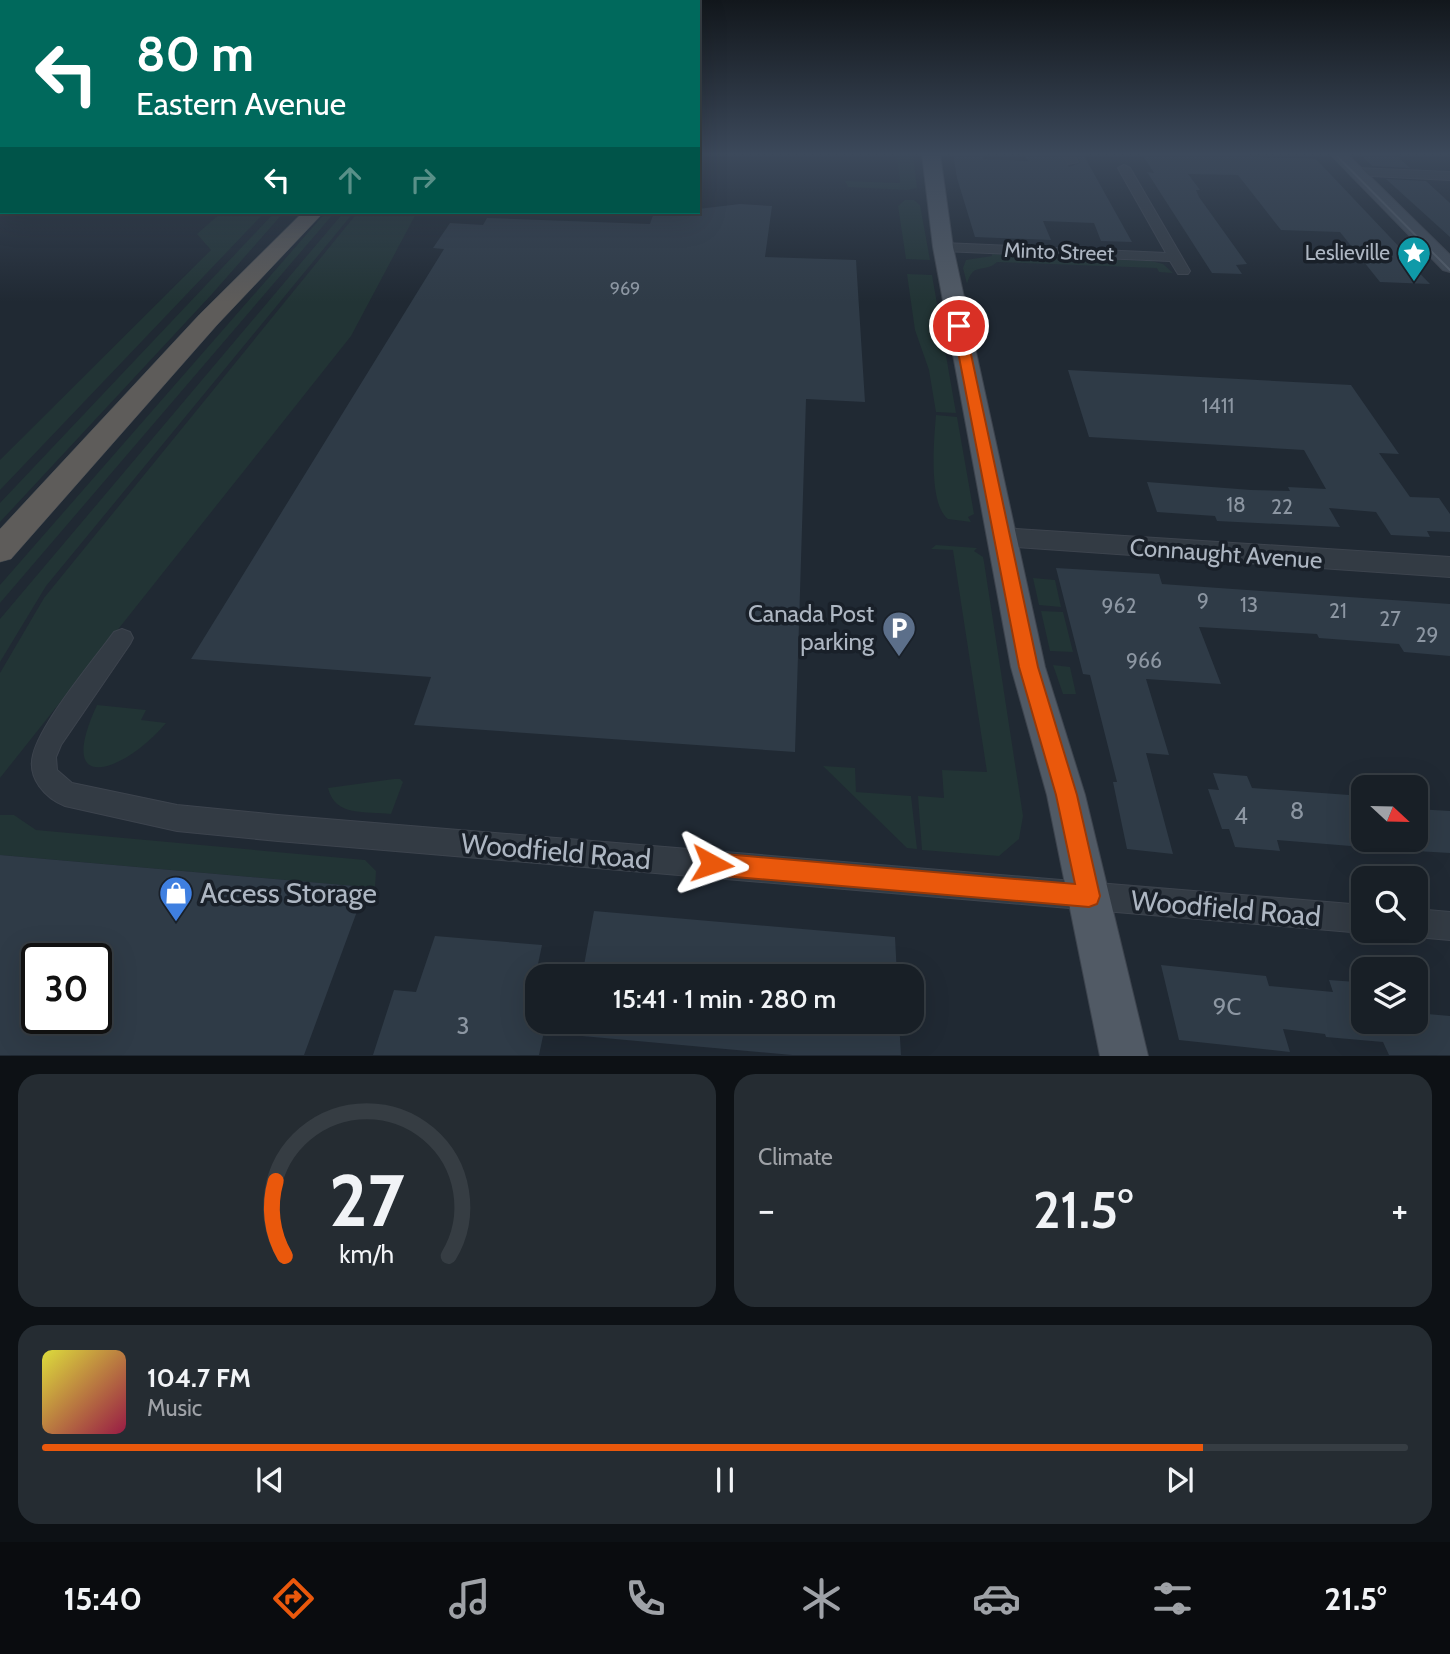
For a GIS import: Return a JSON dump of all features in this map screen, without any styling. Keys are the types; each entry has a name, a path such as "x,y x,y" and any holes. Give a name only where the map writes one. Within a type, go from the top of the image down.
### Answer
{"highway":[{"path":"208,320 291,214"},
{"path":"0,550 208,320 312,214"}],"main road":[{"path":"937,203 943,247 1028,667 1066,795 1124,1055"},
{"path":"1387,203 1450,267"}],"street":[{"path":"1144,203 1183,271"},
{"name":"Minto Street","path":"943,247 1174,257"},
{"name":"Connaught Avenue","path":"1002,537 1450,567"},
{"name":"Woodfield Road","path":"122,638 63,719 44,757 45,775 65,794 177,818 1351,918"},
{"path":"1428,924 1450,926"}],"shaded area":[{"path":"901,203 920,205 930,260 906,259 898,206"},
{"path":"220,214 263,214 0,490 0,460 211,250 197,234"},
{"path":"273,214 282,214 212,294 0,522 0,503"},
{"path":"324,214 333,214 0,603 0,585"},
{"path":"342,214 352,214 46,586 0,662 0,619"},
{"path":"356,214 416,214 351,336 0,778 0,673 44,598"},
{"path":"992,254 1151,261 1163,264 1173,273 1159,272 1157,268 997,262 976,270 969,277 967,284 963,268 966,260"},
{"path":"907,274 932,275 956,413 936,412 929,370 915,330"},
{"path":"936,415 957,417 974,514 968,517 971,522 948,519 937,500 934,470"},
{"path":"936,545 977,548 974,551 983,557 1023,816 1019,839 999,856 922,850 918,796 944,798 942,770 987,772 953,550 931,549"},
{"path":"1033,578 1055,580 1061,607 1039,605"},
{"path":"1041,611 1063,612 1073,652 1050,651"},
{"path":"1053,665 1070,667 1076,694 1063,694"},
{"path":"97,705 146,710 141,720 166,723 150,740 115,763 100,767 89,765 84,754 86,735"},
{"path":"823,766 855,768 856,792 911,796 917,849 907,848"},
{"path":"394,779 403,782 391,814 344,808 337,804 328,788"},
{"path":"0,815 14,815 36,830 365,860 376,871 375,888 0,855"}],"building":[{"path":"965,203 1110,203 1132,242 1101,241 1094,223 1043,221 1051,240 975,237"},
{"path":"1167,203 1203,203 1247,264 1236,265 1242,274 1212,273"},
{"path":"1260,203 1358,203 1430,284 1380,282 1340,232 1281,230"},
{"path":"1413,203 1450,203 1450,237"},
{"path":"740,204 772,206 765,257 856,260 865,402 806,399 795,752 414,725 431,677 191,659 444,249 433,248 450,223 483,225 487,218 650,224 653,214 700,214 700,209"},
{"path":"1068,370 1351,385 1399,454 1379,453 1410,497 1439,498 1450,514 1450,532 1427,531 1430,537 1391,535 1376,512 1329,508 1340,527 1217,521 1215,516 1157,512 1147,482 1251,490 1290,491 1288,487 1326,489 1304,450 1089,437"},
{"path":"1056,568 1159,574 1162,584 1450,604 1450,656 1404,652 1399,644 1319,638 1317,634 1199,627 1221,684 1146,679 1169,755 1146,753 1173,854 1127,849 1113,782 1117,782 1090,675 1083,674"},
{"path":"1213,773 1247,776 1252,788 1351,795 1351,846 1277,840 1280,851 1235,847 1229,829 1222,829 1208,789 1219,790"},
{"path":"1428,810 1450,811 1450,853 1428,852"},
{"name":"Access Storage","path":"0,855 366,887 304,1055 0,1055"},
{"path":"594,911 895,937 896,964 584,964"},
{"path":"435,936 542,945 538,964 525,964 525,1034 543,1034 539,1055 373,1055 394,990 416,992"},
{"path":"1161,965 1266,976 1269,986 1333,992 1329,980 1351,982 1351,1034 1428,1034 1428,1014 1450,1016 1450,1055 1389,1055 1383,1042 1326,1037 1325,1034 1283,1029 1290,1052 1179,1040"},
{"path":"900,1034 901,1055 792,1055 582,1036"}],"tram line":[{"path":"1384,203 1450,270"}],"place":[{"name":"Leslieville","path":"1414,283"},
{"name":"Canada Post parking","path":"899,658"},
{"name":"Access Storage","path":"176,923"}],"route":[{"path":"712,864 1089,896 1066,795 1028,667 959,326"}]}
